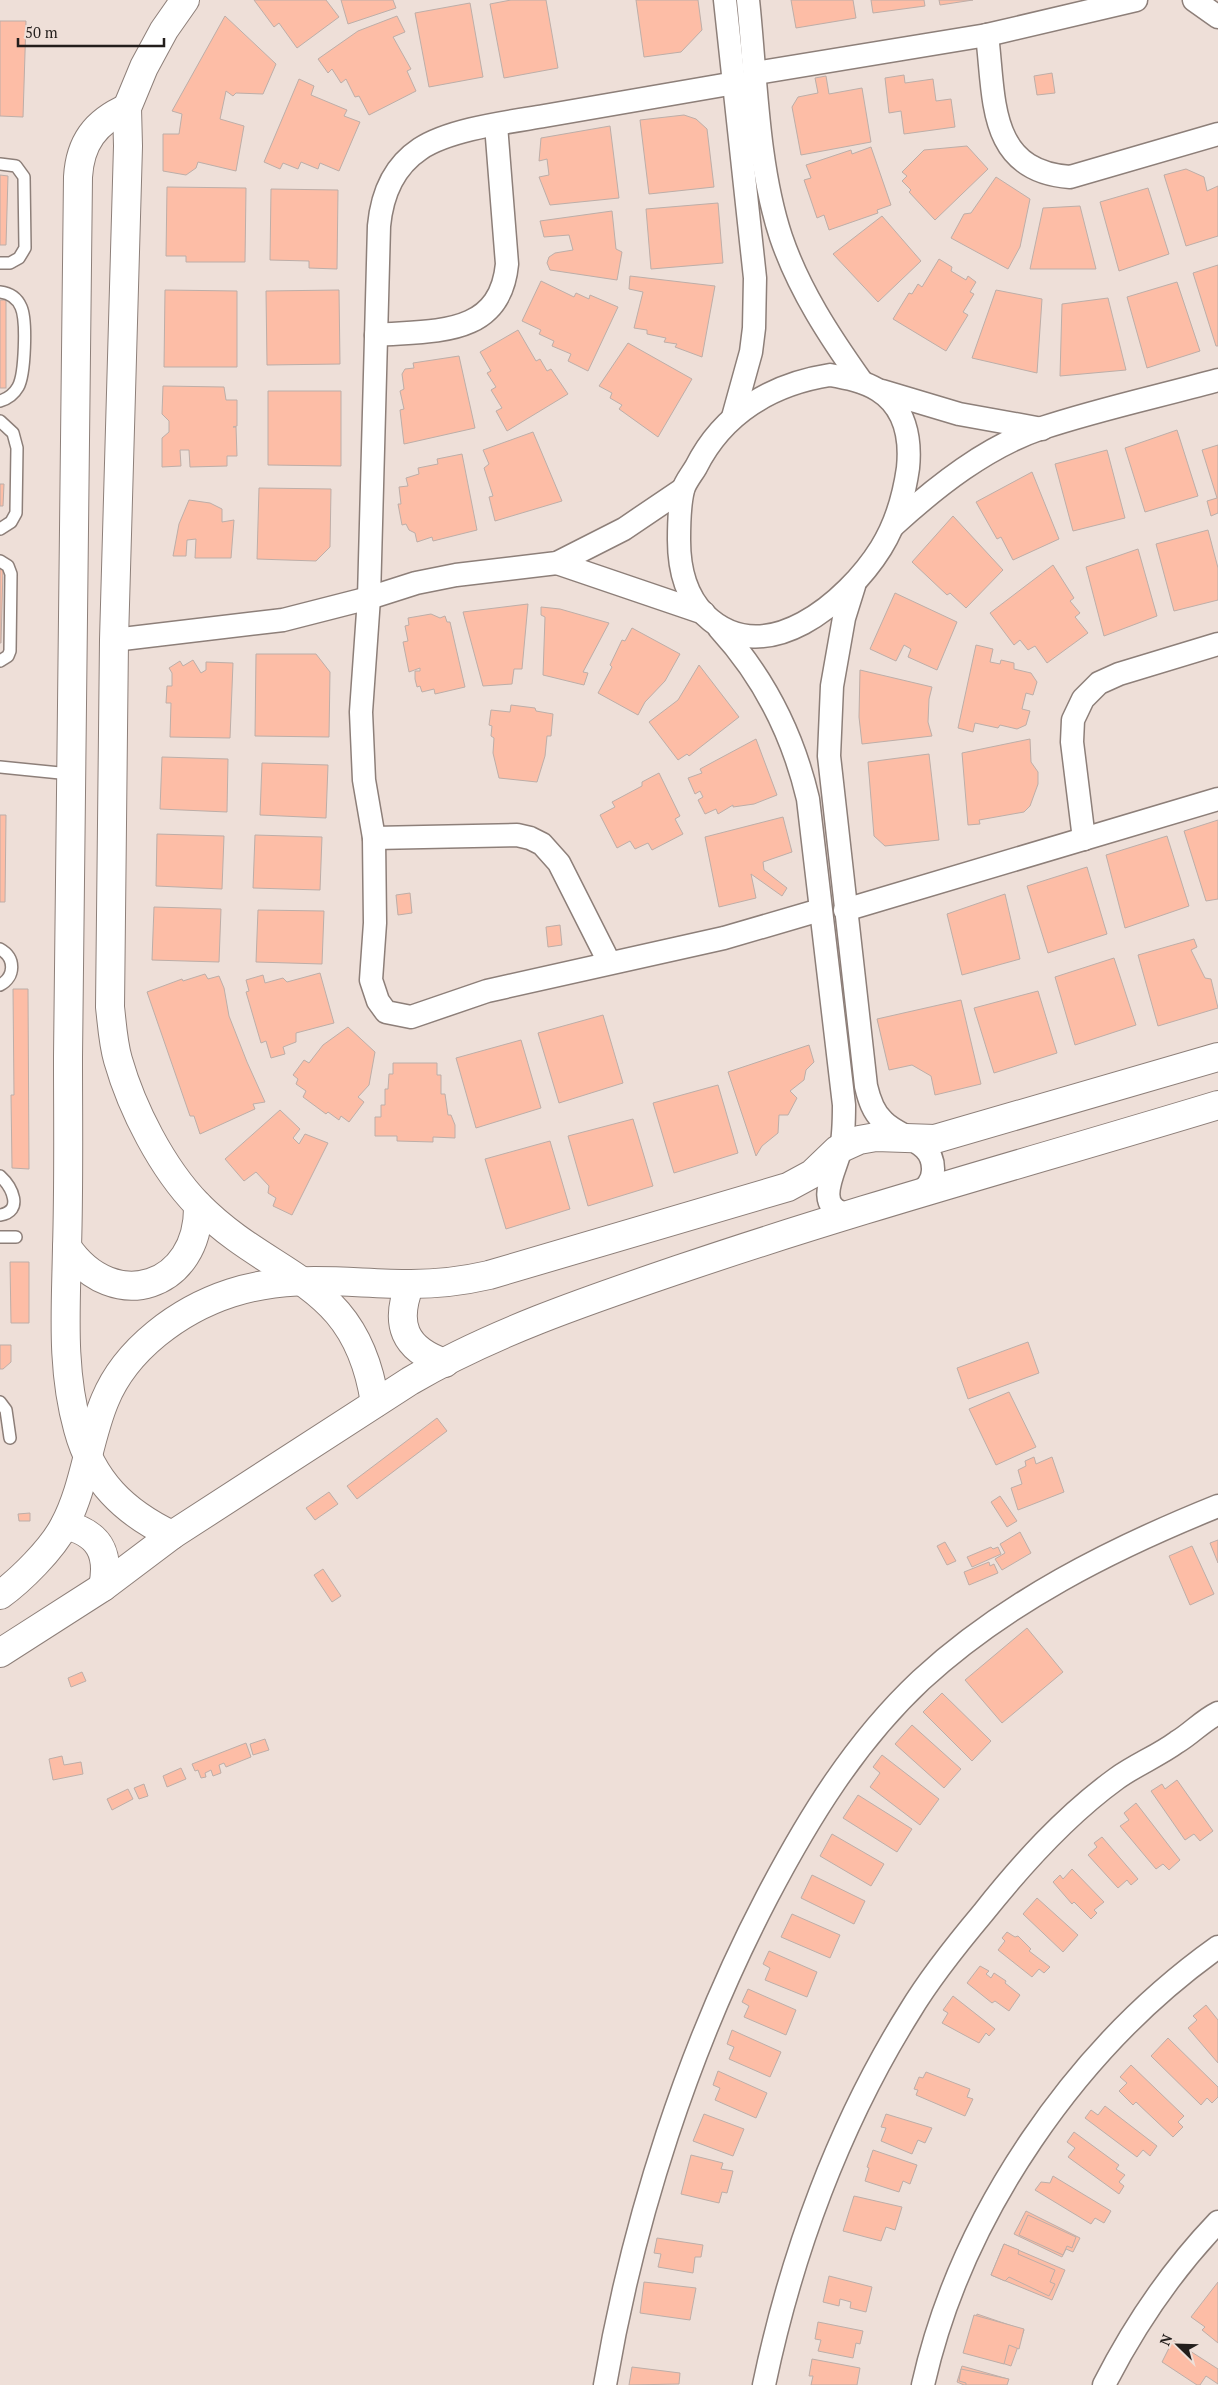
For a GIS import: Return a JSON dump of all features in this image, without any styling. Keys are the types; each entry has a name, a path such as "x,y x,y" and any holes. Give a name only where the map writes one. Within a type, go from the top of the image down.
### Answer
{"street":[{"path":"185,0 144,67 127,108 128,146 114,640 110,971 112,1024 118,1058 134,1107 171,1171 198,1205 245,1245 303,1280 322,1295 339,1313 354,1333 364,1355 375,1403"},
{"path":"725,0 756,278 756,303 751,352 734,417"},
{"path":"557,563 709,618 743,635 772,636 817,615 854,584 878,553 893,526 906,480 909,444 903,419 887,397 870,386 836,346 804,292 781,236 773,207 763,148 748,0"},
{"path":"756,72 987,35 1136,0"},
{"path":"1194,0 1210,9 1218,17"},
{"path":"987,35 999,127 1006,144 1012,152 1034,170 1051,176 1070,178 1218,134"},
{"path":"735,83 496,124 437,140 420,148 406,160 394,174 386,190 381,208 369,598 362,712 364,780 374,838 375,923 372,980 378,1002 386,1012 411,1017 472,995 609,962 724,938 820,910"},
{"path":"127,108 100,123 90,134 83,147 79,162 70,774 67,1247 64,1339 66,1370 78,1430 87,1459 115,1497 145,1521 172,1535"},
{"path":"376,335 462,326 486,313 495,303 506,278 507,264 496,124"},
{"path":"847,1214 834,1209 830,1204 827,1191 841,1148 844,1105 820,910 812,824 802,775 786,728 764,688 741,654 689,592 681,568 679,530 683,489 712,439 734,417 756,400 792,383 830,375 959,414 1042,429"},
{"path":"893,526 915,506 962,470 988,454 1042,429 1218,380"},
{"path":"114,640 283,620 369,598 416,583 456,574 557,563 624,529 683,489"},
{"path":"854,584 837,652 829,722 832,791 869,1098 881,1120 890,1128 912,1139 926,1149 933,1165 930,1183 917,1196"},
{"path":"1084,839 1072,742 1074,720 1083,699 1099,683 1119,674 1218,644"},
{"path":"845,910 1218,799"},
{"path":"374,838 504,835 530,838 551,852 559,863 609,962"},
{"path":"0,1595 31,1567 56,1539 65,1525 103,1406 115,1381 135,1355 165,1327 186,1313 231,1293 303,1280 410,1284 452,1283 489,1275 788,1187 812,1174 841,1148 867,1138 912,1139 947,1136 1218,1057"},
{"path":"0,1653 103,1587 172,1535 428,1370 550,1315 725,1253 847,1214 917,1196 1218,1105"},
{"path":"67,1247 77,1262 91,1274 107,1282 124,1286 142,1284 159,1279 174,1269 186,1256 195,1240 199,1222 198,1205"},
{"path":"410,1284 402,1303 402,1324 410,1342 426,1356 444,1363"},
{"path":"604,2385 618,2313 666,2140 705,2032 730,1974 785,1863 816,1809 846,1763 881,1721 920,1681 961,1645 1006,1612 1053,1584 1152,1535 1218,1506"},
{"path":"65,1525 81,1529 95,1539 104,1554 107,1570 103,1587"},
{"path":"764,2385 798,2252 841,2145 885,2053 929,1981 1003,1887 1076,1812 1117,1778 1179,1741 1204,1720 1218,1713"},
{"path":"923,2385 938,2326 955,2280 981,2226 1010,2174 1044,2124 1081,2076 1121,2030 1165,1988 1218,1947"},
{"path":"1104,2385 1120,2353 1166,2283 1218,2222"}],"lane":[{"path":"0,164 16,166 24,177 25,242 19,258 10,263 0,263"},
{"path":"0,292 10,295 17,301 24,316 21,380 12,394 0,401"},
{"path":"0,421 14,433 17,448 16,512 11,522 0,530"},
{"path":"0,561 8,566 11,574 10,651 8,656 0,661"},
{"path":"0,767 70,774"},
{"path":"0,949 9,956 12,967 9,978 0,986"},
{"path":"0,1176 11,1189 14,1203 11,1210 0,1215"},
{"path":"0,1237 16,1237"},
{"path":"0,1402 6,1410 10,1438"}],"building":[{"path":"254,0 326,0 339,17 297,48 279,23 274,27"},
{"path":"341,0 393,0 396,8 348,24"},
{"path":"511,0 546,0 558,68 504,78 490,4"},
{"path":"636,0 698,0 702,30 681,52 644,57"},
{"path":"791,0 853,0 856,18 796,28"},
{"path":"871,0 924,0 925,6 873,13"},
{"path":"939,0 973,0 940,5"},
{"path":"470,3 483,77 429,87 415,13"},
{"path":"225,16 276,64 263,94 236,93 233,96 226,91 220,119 244,126 236,171 198,162 196,168 186,175 163,171 163,134 179,134 182,114 172,111"},
{"path":"397,16 405,32 393,37 411,69 407,71 416,91 369,115 359,96 355,97 346,79 341,83 332,69 328,73 318,59 358,31"},
{"path":"0,21 26,21 23,117 0,116"},
{"path":"1052,73 1055,93 1037,95 1034,76"},
{"path":"904,75 905,83 933,79 936,101 951,99 955,127 904,134 901,111 889,113 885,78"},
{"path":"826,76 829,94 862,88 871,142 801,155 792,107 798,97 818,93 815,78"},
{"path":"299,79 314,86 311,95 347,110 344,116 360,122 339,171 320,163 318,169 301,162 298,169 283,163 280,169 264,162"},
{"path":"684,115 696,119 707,129 714,187 649,194 640,120"},
{"path":"610,126 619,198 550,205 539,177 549,175 547,159 539,161 541,138"},
{"path":"967,146 988,169 935,220 909,192 911,190 902,181 907,176 902,172 924,150"},
{"path":"871,147 891,205 877,210 878,213 829,230 824,215 817,218 804,180 811,178 806,165 851,150 852,154"},
{"path":"1186,169 1204,177 1207,191 1218,186 1218,236 1186,246 1164,175"},
{"path":"0,175 8,176 6,245 0,245"},
{"path":"996,177 1030,199 1020,247 1008,269 951,238 964,214 971,213"},
{"path":"167,187 246,188 245,262 186,262 186,256 166,256"},
{"path":"1148,188 1169,254 1119,271 1100,202"},
{"path":"271,189 338,190 337,269 309,268 309,261 270,260"},
{"path":"718,203 723,263 651,269 646,209"},
{"path":"1080,206 1096,269 1030,269 1043,208"},
{"path":"612,211 616,249 622,252 617,280 550,270 547,263 549,257 555,253 573,250 569,235 544,237 540,221"},
{"path":"882,216 921,261 878,302 833,254"},
{"path":"939,259 952,267 951,271 966,280 968,276 976,282 970,292 974,294 963,312 968,315 946,351 893,319 909,293 912,294 918,284 922,287"},
{"path":"1218,265 1218,346 1216,346 1193,273"},
{"path":"630,276 715,286 702,357 675,347 677,344 664,342 666,338 647,334 647,330 634,328 643,292 629,289"},
{"path":"541,281 574,297 576,293 589,299 590,295 618,307 588,371 568,361 571,354 552,346 554,341 539,334 541,330 522,321"},
{"path":"1177,282 1200,351 1147,368 1127,297"},
{"path":"165,290 237,291 237,367 164,367"},
{"path":"339,290 340,364 267,365 266,291"},
{"path":"996,290 1042,299 1037,373 972,358"},
{"path":"1108,298 1126,370 1060,376 1062,304"},
{"path":"0,300 6,300 6,388 0,388"},
{"path":"518,330 536,361 540,359 547,371 551,369 568,394 507,431 496,411 502,408 491,390 496,387 487,373 491,371 480,352"},
{"path":"628,343 692,379 658,437 619,409 622,405 610,398 612,393 599,386"},
{"path":"459,356 475,428 404,444 400,410 404,409 400,391 404,389 402,374 405,369 414,368 413,363"},
{"path":"163,386 224,387 226,400 237,400 237,426 233,427 236,427 237,456 227,456 227,466 190,467 189,450 180,450 181,466 162,467 162,438 169,432 169,421 162,414"},
{"path":"268,391 341,391 341,466 268,465"},
{"path":"1177,430 1198,496 1145,512 1125,448"},
{"path":"533,432 562,501 495,521 489,497 493,496 484,468 489,464 483,450"},
{"path":"1218,445 1218,513 1211,516 1207,501 1217,498 1202,450"},
{"path":"1107,450 1125,518 1073,531 1055,464"},
{"path":"462,454 477,530 433,541 432,537 417,542 415,533 409,530 406,524 402,525 398,504 401,504 399,487 408,486 406,478 419,474 418,468 438,464 437,459"},
{"path":"1032,472 1059,539 1013,560 1001,537 997,539 976,502"},
{"path":"0,484 4,484 3,506 0,506"},
{"path":"259,488 331,489 330,547 316,561 257,559"},
{"path":"189,500 210,503 222,509 222,522 234,520 231,558 195,558 196,539 187,540 186,556 173,556 179,524"},
{"path":"953,516 1003,570 966,608 950,593 947,595 912,562"},
{"path":"1208,530 1218,568 1218,600 1174,611 1156,544"},
{"path":"1138,549 1157,616 1104,636 1086,567"},
{"path":"1053,565 1074,598 1070,601 1080,613 1075,617 1088,633 1047,663 1035,646 1028,650 1020,640 1014,645 990,613"},
{"path":"0,569 3,569 1,643 0,643"},
{"path":"895,593 957,622 937,670 908,657 911,649 904,645 896,661 870,649"},
{"path":"528,604 522,669 514,669 512,684 483,686 463,612"},
{"path":"541,607 560,609 609,623 583,672 588,673 584,685 543,675 545,617 541,615"},
{"path":"431,614 440,618 445,616 447,622 450,622 465,687 435,694 434,689 422,692 420,686 417,687 415,679 415,671 420,671 420,668 409,672 403,642 408,641 405,626 409,625 408,618"},
{"path":"632,628 680,654 665,681 645,702 638,715 598,693 612,667 610,665 622,640 625,641"},
{"path":"976,645 993,649 990,662 1000,664 1001,660 1014,663 1014,669 1031,673 1037,682 1033,695 1026,693 1022,709 1030,711 1026,725 1017,729 1000,725 998,728 975,723 973,732 958,728"},
{"path":"256,654 316,654 330,672 329,737 255,736"},
{"path":"193,660 201,673 206,670 206,662 233,663 230,738 170,737 171,703 166,703 167,686 172,686 172,673 169,668 180,661 183,666"},
{"path":"699,665 739,717 689,756 687,754 678,760 649,722 678,700"},
{"path":"860,670 932,687 929,699 928,722 932,736 862,744 859,717"},
{"path":"511,705 535,708 536,711 553,714 551,736 547,736 545,756 537,782 499,778 493,753 494,738 491,736 492,726 489,725 491,710 510,712"},
{"path":"756,739 777,795 754,804 733,807 733,805 718,814 716,809 705,814 698,800 703,797 700,791 695,794 688,778 702,773 700,769"},
{"path":"1030,739 1031,762 1038,772 1038,784 1030,806 1024,812 979,820 980,824 968,825 962,753"},
{"path":"929,754 939,840 885,846 874,836 868,762"},
{"path":"162,757 228,759 227,812 160,809"},
{"path":"262,763 328,765 326,818 260,815"},
{"path":"659,773 680,816 675,819 683,834 652,850 648,843 635,849 630,841 617,848 600,815 615,807 612,802 642,786 642,782"},
{"path":"0,815 6,815 5,902 0,902"},
{"path":"783,817 792,852 763,862 764,870 787,888 782,896 751,874 756,898 719,907 705,837"},
{"path":"1218,820 1218,899 1206,901 1184,831"},
{"path":"157,834 224,836 222,889 156,886"},
{"path":"255,835 322,837 320,890 253,888"},
{"path":"1167,836 1189,906 1125,928 1106,855"},
{"path":"1087,867 1107,934 1048,953 1027,886"},
{"path":"410,893 412,913 398,915 396,895"},
{"path":"1005,894 1020,959 962,975 947,914"},
{"path":"154,907 221,909 219,962 152,960"},
{"path":"258,910 324,911 322,964 256,962"},
{"path":"560,925 562,945 548,947 546,927"},
{"path":"1194,939 1197,947 1191,950 1205,978 1211,979 1218,1008 1158,1026 1138,955"},
{"path":"1114,958 1136,1025 1075,1045 1055,977"},
{"path":"320,973 334,1023 296,1033 296,1042 283,1047 285,1054 271,1058 266,1041 261,1043 246,992 249,991 246,980 263,975 265,983 283,978 287,982"},
{"path":"205,974 208,979 219,976 224,988 229,1016 265,1102 253,1104 255,1109 200,1134 194,1116 190,1116 147,992 182,979 183,981"},
{"path":"13,989 28,989 29,1169 12,1168 11,1095 14,1095"},
{"path":"1038,991 1057,1053 994,1073 974,1008"},
{"path":"961,1000 981,1084 935,1095 931,1076 912,1065 889,1070 877,1019"},
{"path":"603,1015 623,1083 559,1103 538,1033"},
{"path":"348,1027 375,1052 369,1085 358,1097 364,1102 349,1122 341,1116 339,1120 328,1112 326,1114 303,1097 306,1091 296,1084 298,1079 293,1075 304,1060 309,1063 323,1045"},
{"path":"521,1040 541,1108 476,1128 456,1058"},
{"path":"809,1045 814,1062 806,1070 804,1080 790,1091 797,1098 788,1115 779,1115 778,1133 762,1146 756,1156 728,1072"},
{"path":"393,1063 437,1063 437,1075 441,1075 441,1094 445,1094 448,1115 451,1115 455,1125 455,1138 433,1137 433,1142 397,1141 397,1136 375,1136 375,1117 381,1117 381,1105 385,1105 385,1089 388,1089 389,1074 393,1074"},
{"path":"718,1085 738,1153 674,1173 653,1103"},
{"path":"280,1110 300,1129 293,1138 299,1144 305,1134 328,1143 292,1215 273,1206 276,1198 268,1193 269,1186 256,1172 244,1181 225,1159"},
{"path":"633,1119 653,1186 588,1206 568,1136"},
{"path":"550,1141 570,1209 506,1229 485,1159"},
{"path":"10,1262 29,1262 29,1323 11,1323"},
{"path":"1028,1342 1039,1373 968,1399 957,1368"},
{"path":"0,1345 11,1345 11,1362 3,1369 0,1369"},
{"path":"1009,1392 1036,1447 996,1465 969,1409"},
{"path":"437,1418 447,1431 357,1499 347,1486"},
{"path":"1034,1457 1036,1464 1052,1457 1064,1492 1018,1510 1011,1488 1022,1484 1018,1470 1026,1466 1025,1461"},
{"path":"329,1492 338,1504 315,1520 306,1508"},
{"path":"1000,1496 1017,1521 1007,1527 991,1502"},
{"path":"30,1513 30,1521 19,1521 18,1514"},
{"path":"1020,1532 1031,1553 1002,1570 995,1559 1005,1553 1000,1544"},
{"path":"1218,1540 1218,1563 1210,1543"},
{"path":"945,1542 956,1561 947,1565 937,1546"},
{"path":"1192,1546 1214,1594 1190,1605 1169,1556"},
{"path":"991,1547 993,1549 998,1547 1001,1554 972,1567 967,1557"},
{"path":"989,1562 990,1566 994,1564 998,1573 969,1585 964,1572"},
{"path":"323,1569 341,1596 332,1602 314,1575"},
{"path":"1027,1628 1063,1672 1002,1723 965,1680"},
{"path":"82,1672 86,1681 71,1687 68,1678"},
{"path":"942,1693 991,1741 972,1761 923,1712"},
{"path":"912,1725 961,1769 944,1788 895,1744"},
{"path":"265,1739 269,1750 253,1755 250,1744"},
{"path":"246,1743 251,1757 226,1767 224,1763 219,1765 221,1773 213,1776 211,1770 205,1773 206,1777 201,1778 198,1770 195,1771 192,1764"},
{"path":"882,1755 939,1799 920,1825 870,1787 880,1773 873,1767"},
{"path":"62,1756 64,1765 81,1762 83,1774 53,1780 49,1759"},
{"path":"181,1768 186,1779 167,1787 163,1776"},
{"path":"1177,1780 1213,1831 1200,1841 1194,1834 1185,1840 1151,1791 1162,1784 1165,1789"},
{"path":"144,1784 148,1796 139,1799 134,1788"},
{"path":"128,1789 133,1799 112,1810 107,1799"},
{"path":"858,1795 912,1829 897,1852 843,1818"},
{"path":"1136,1803 1180,1860 1169,1870 1163,1864 1156,1869 1120,1826 1129,1820 1124,1813"},
{"path":"832,1834 884,1864 871,1886 820,1856"},
{"path":"1102,1837 1138,1879 1131,1885 1127,1880 1118,1888 1088,1855 1097,1847 1094,1843"},
{"path":"1072,1869 1104,1902 1094,1910 1097,1913 1091,1919 1074,1902 1072,1904 1053,1882 1060,1875 1063,1879"},
{"path":"812,1875 865,1901 854,1924 801,1898"},
{"path":"1037,1898 1078,1935 1063,1952 1023,1914"},
{"path":"792,1914 840,1935 830,1958 781,1937"},
{"path":"1007,1932 1015,1937 1018,1936 1031,1949 1029,1951 1050,1967 1044,1973 1039,1969 1032,1977 998,1950 1005,1941 1002,1938"},
{"path":"769,1951 817,1972 807,1997 765,1980 770,1968 763,1964"},
{"path":"980,1966 989,1971 986,1974 991,1978 994,1973 1006,1981 1005,1983 1020,1995 1009,2011 995,2001 992,2003 967,1983"},
{"path":"748,1989 796,2010 786,2035 744,2017 749,2006 742,2002"},
{"path":"953,1996 995,2029 989,2036 986,2033 979,2043 942,2023 948,2013 943,2010"},
{"path":"1206,2005 1218,2020 1218,2063 1188,2028 1197,2020 1193,2016"},
{"path":"732,2030 781,2052 770,2077 729,2059 734,2047 727,2044"},
{"path":"1168,2038 1218,2087 1218,2097 1212,2103 1207,2098 1201,2105 1151,2056"},
{"path":"1131,2065 1184,2116 1178,2122 1183,2127 1173,2137 1136,2102 1133,2105 1119,2091 1127,2083 1120,2077"},
{"path":"718,2071 767,2093 756,2118 715,2100 720,2088 713,2085"},
{"path":"926,2072 970,2089 967,2097 973,2099 965,2116 916,2095 918,2090 914,2089 919,2077 923,2078"},
{"path":"1105,2106 1157,2146 1150,2156 1143,2150 1137,2157 1085,2118 1091,2110 1098,2115"},
{"path":"704,2114 744,2129 733,2156 693,2141"},
{"path":"886,2114 932,2128 925,2143 918,2140 912,2154 881,2141 886,2128 881,2127"},
{"path":"1074,2132 1119,2165 1116,2169 1125,2175 1119,2182 1124,2186 1119,2194 1068,2157 1075,2148 1067,2142"},
{"path":"873,2150 917,2165 910,2184 903,2181 899,2192 865,2181 869,2168 867,2167"},
{"path":"691,2155 723,2163 721,2169 733,2171 727,2193 722,2192 719,2203 681,2194"},
{"path":"1053,2176 1111,2211 1104,2223 1095,2218 1091,2224 1035,2190 1041,2182 1050,2183"},
{"path":"854,2196 902,2207 895,2230 886,2227 881,2241 843,2231"},
{"path":"1026,2211 1080,2238 1073,2252 1066,2249 1062,2257 1014,2234"},
{"path":"1028,2215 1076,2237 1072,2248 1067,2246 1063,2255 1019,2235"},
{"path":"657,2238 703,2245 701,2257 695,2257 693,2273 658,2267 661,2254 654,2253"},
{"path":"1004,2244 1065,2270 1052,2300 991,2275"},
{"path":"1004,2244 1019,2250 1018,2254 1055,2270 1050,2282 1055,2284 1049,2296 1009,2277 1005,2281 991,2275"},
{"path":"829,2276 872,2287 866,2312 850,2308 851,2302 840,2299 839,2306 823,2302"},
{"path":"644,2282 696,2288 690,2320 640,2313"},
{"path":"1218,2282 1218,2343 1202,2330 1205,2327 1191,2317"},
{"path":"977,2314 1024,2330 1011,2366 965,2351"},
{"path":"974,2315 1024,2329 1019,2349 1009,2345 1004,2364 963,2353"},
{"path":"818,2322 863,2331 860,2344 856,2343 853,2358 818,2351 821,2340 815,2339"},
{"path":"1173,2340 1218,2369 1218,2384 1206,2376 1200,2385 1197,2385 1162,2362"},
{"path":"812,2359 860,2368 857,2385 811,2385 813,2376 809,2376"},
{"path":"962,2366 1008,2379 1006,2385 964,2385 957,2382"},
{"path":"632,2367 680,2373 679,2384 629,2385"},
{"path":"961,2369 1009,2379 1007,2385 966,2385 966,2383 959,2381"}]}
